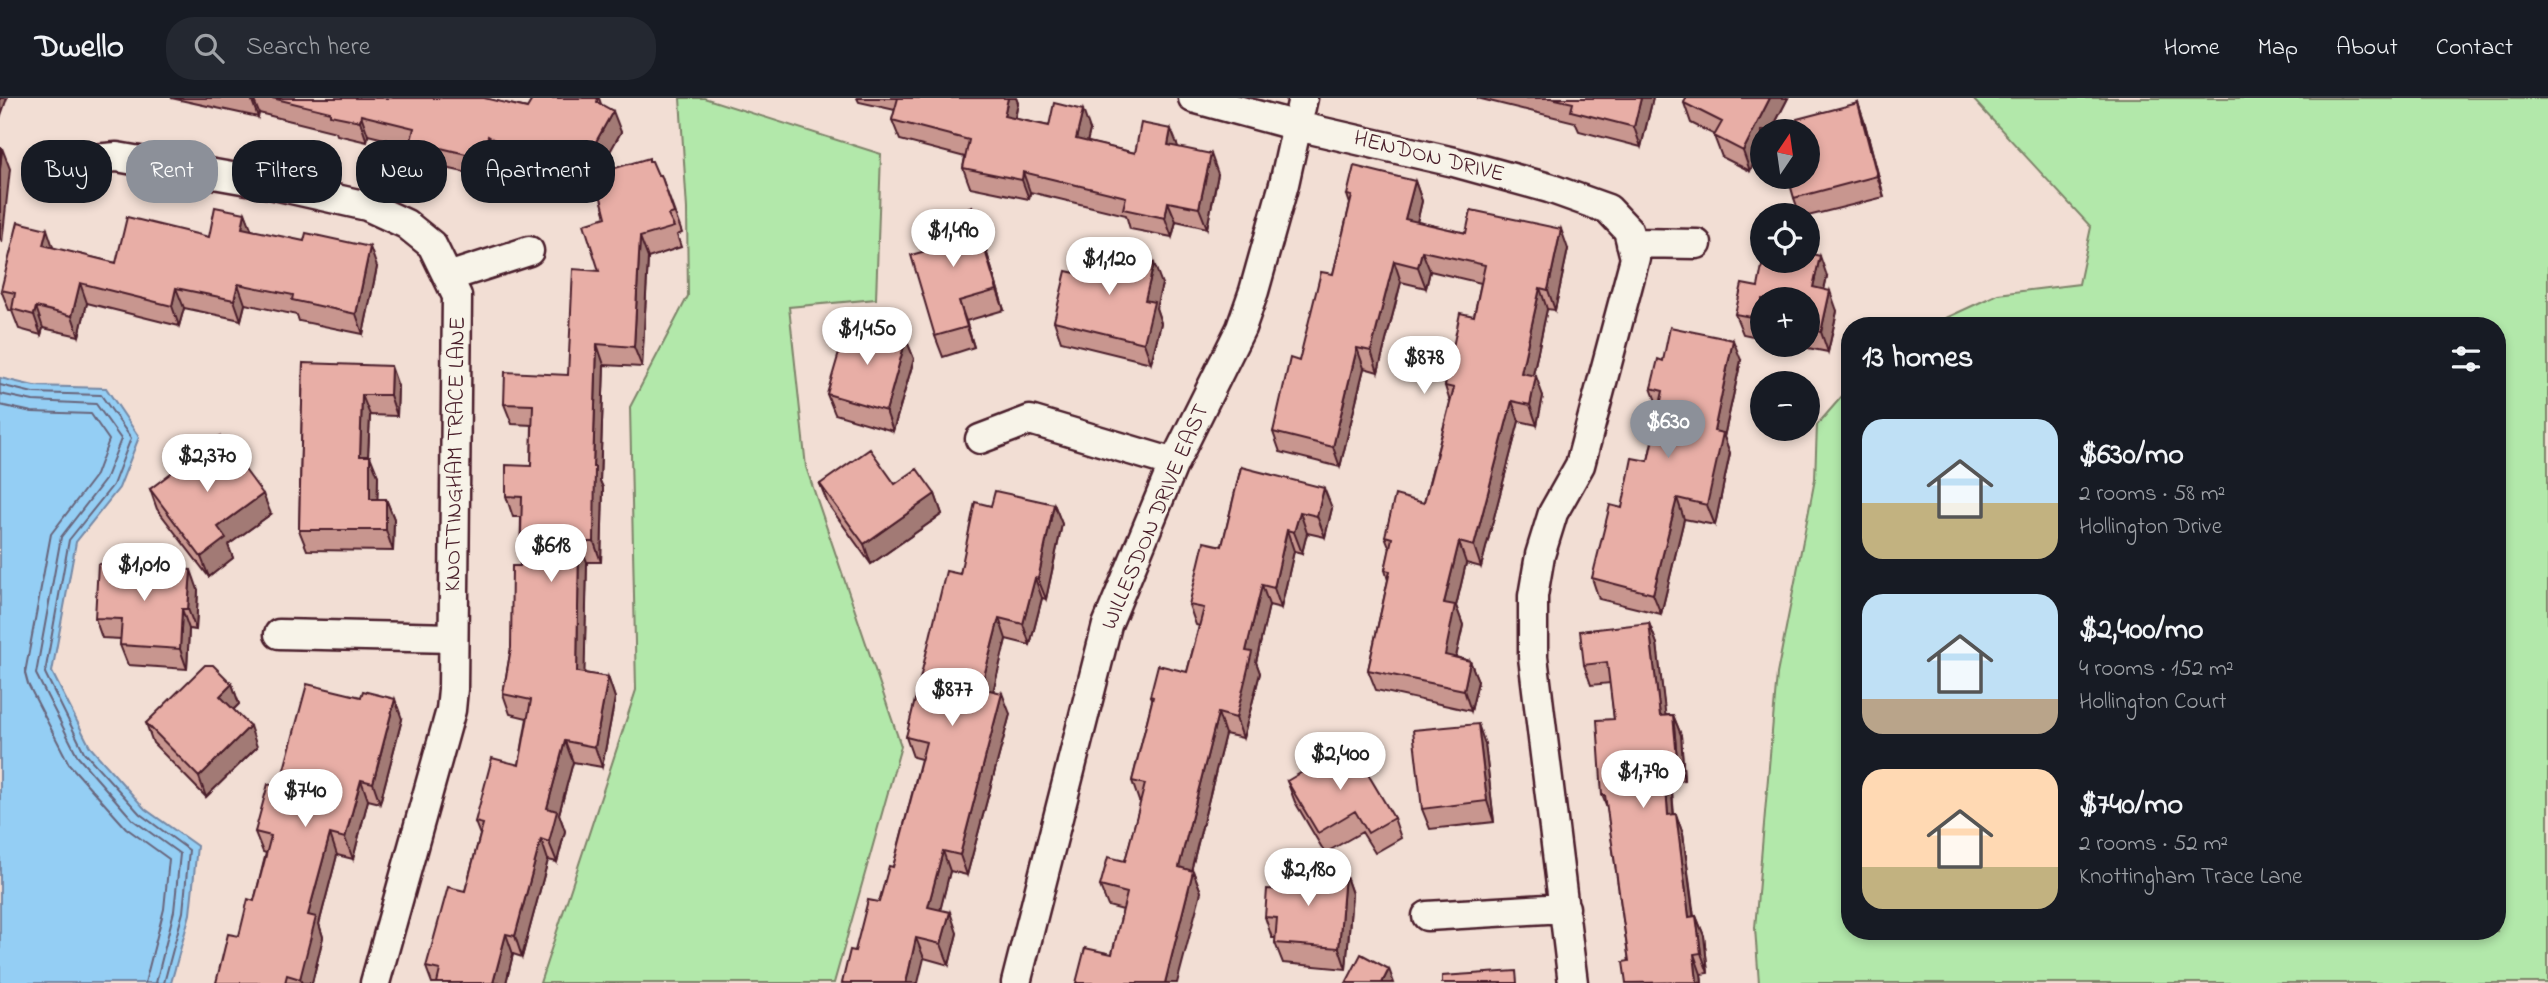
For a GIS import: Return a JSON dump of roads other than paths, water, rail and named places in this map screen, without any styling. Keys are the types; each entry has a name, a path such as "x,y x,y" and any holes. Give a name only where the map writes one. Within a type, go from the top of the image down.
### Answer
{"street":[{"name":"HENDON DRIVE","path":"1193,98 1549,188 1608,209 1628,230 1633,251"},
{"name":"WILLESDON DRIVE EAST","path":"1016,983 1107,625 1174,464 1241,328 1262,264 1303,98"},
{"name":"KNOTTINGHAM TRACE LANE","path":"112,157 265,183 367,206 406,224 432,245 457,296 451,710 375,983"},
{"path":"1573,983 1533,657 1533,596 1540,555 1553,513 1580,465 1633,251 1697,244"},
{"path":"448,277 529,251"},
{"path":"980,439 1030,420 1174,464"},
{"path":"279,634 453,638"},
{"path":"1427,916 1565,908"}],"water":[{"path":"0,378 34,386 106,388 139,437 119,488 76,542 52,672 90,747 145,809 197,846 190,914 171,983 0,983"}]}
